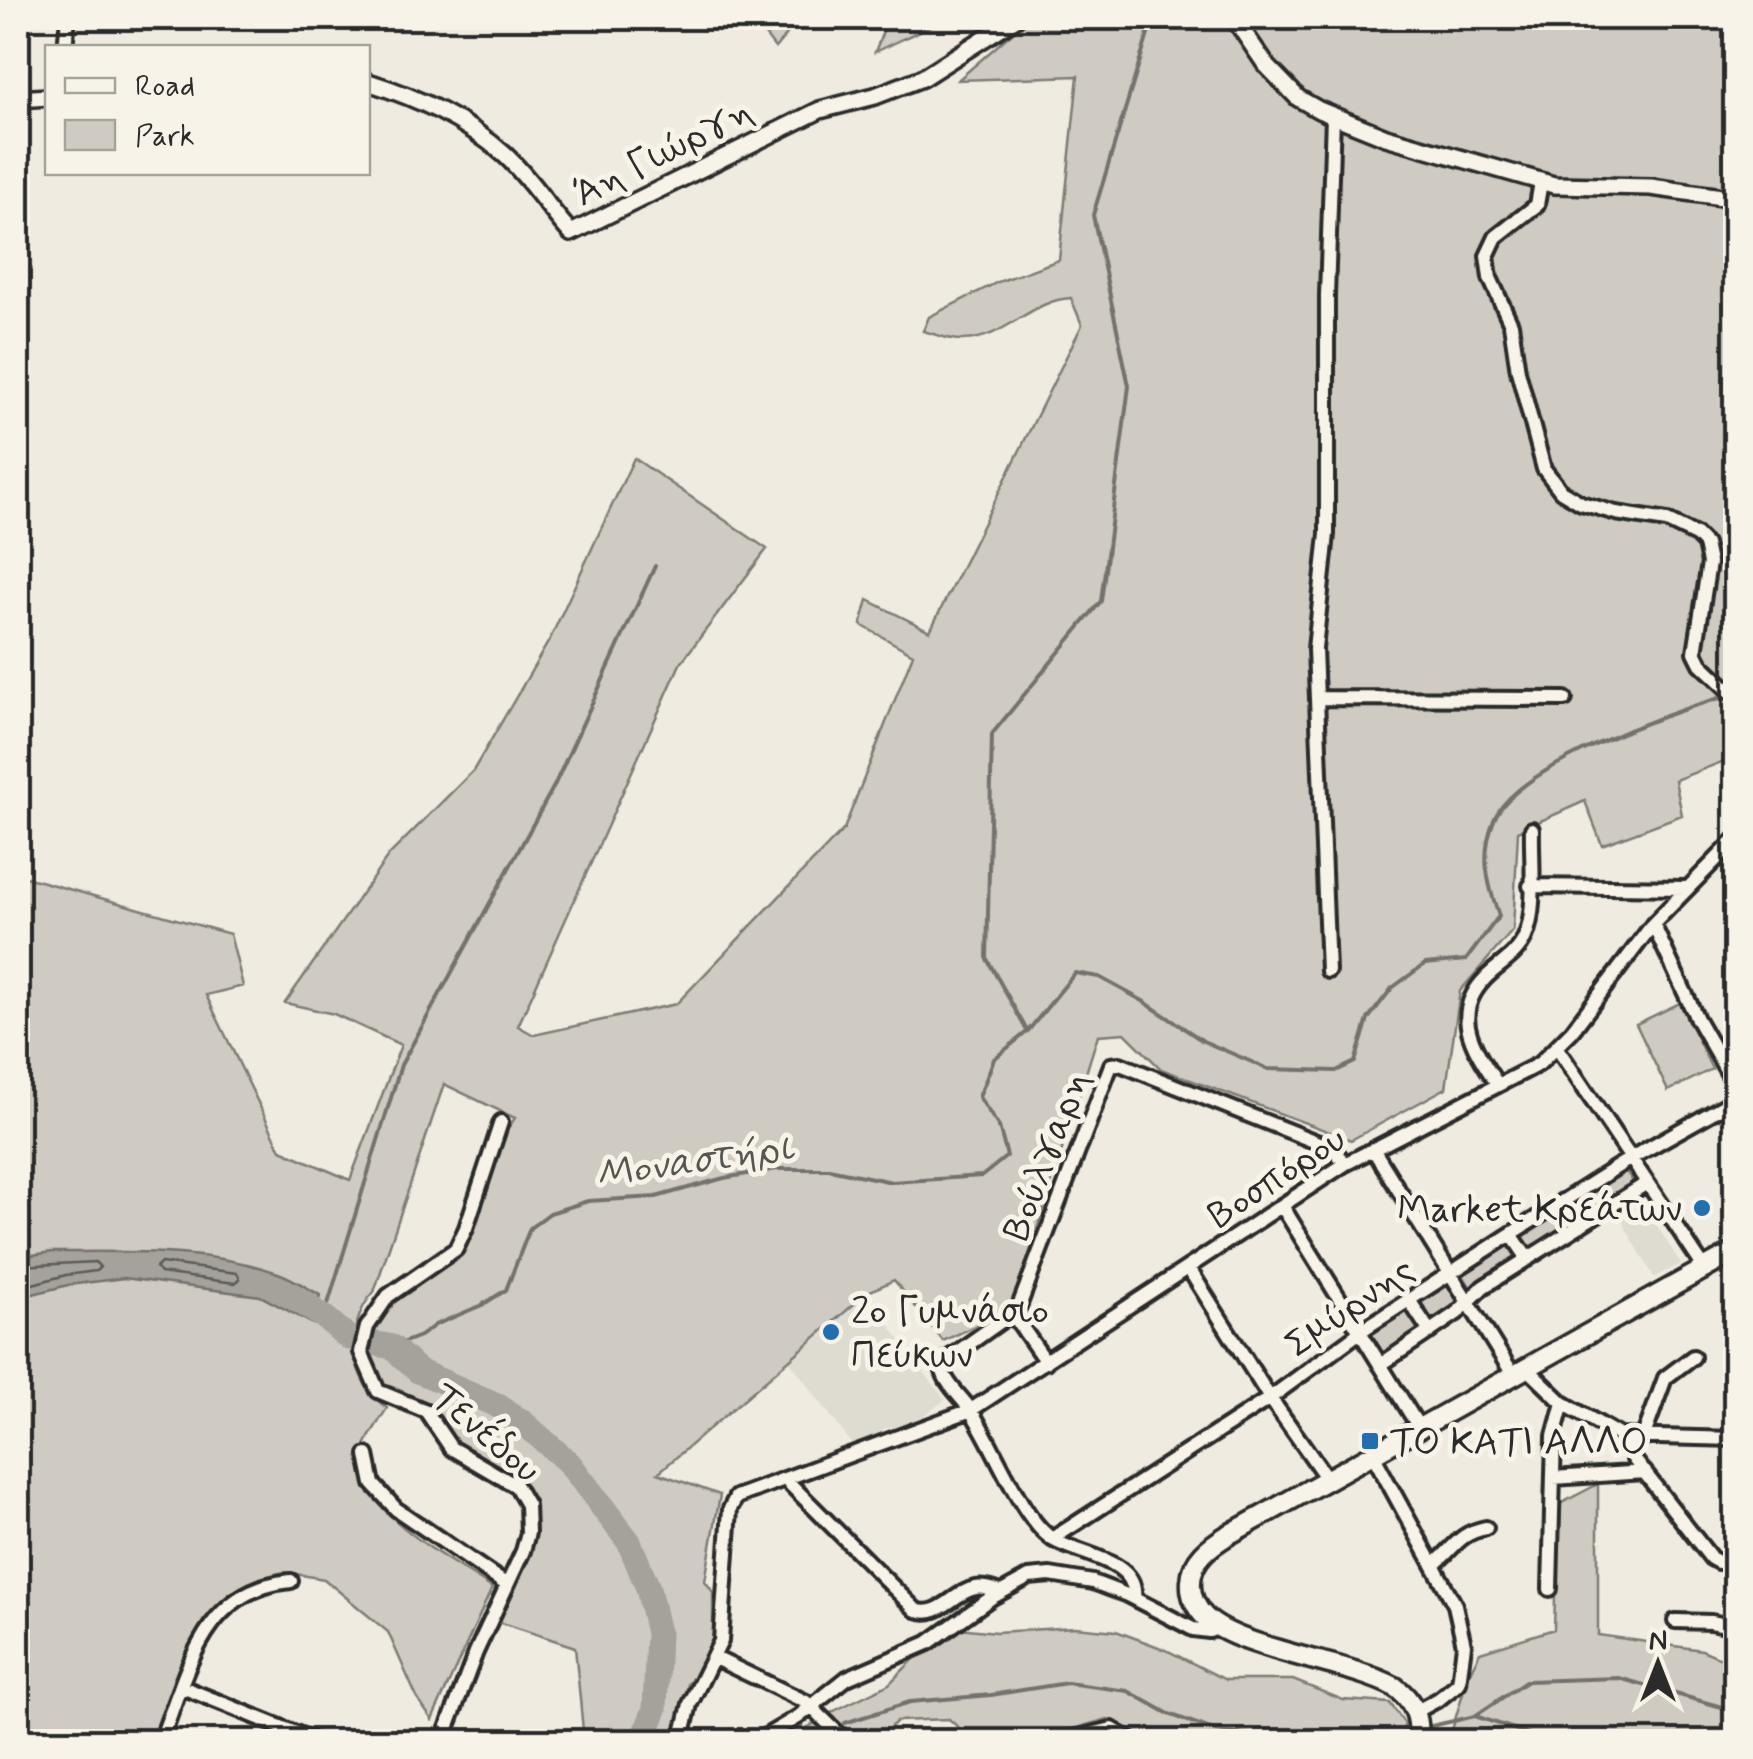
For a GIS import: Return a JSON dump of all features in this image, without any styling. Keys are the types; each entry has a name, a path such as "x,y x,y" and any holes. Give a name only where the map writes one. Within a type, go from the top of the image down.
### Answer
{"main road":[{"path":"1417,1728 1402,1692 1386,1682 1220,1627 1205,1617 1194,1601 1191,1581 1197,1561 1228,1534 1736,1252"}],"street":[{"path":"65,45 68,18"},
{"name":"Άη Γιώργη","path":"370,83 418,98 474,130 507,157 572,233 820,110 875,96 922,78 1016,18"},
{"path":"1234,18 1277,78 1309,105 1415,147 1541,182 1580,188 1668,188 1736,200"},
{"path":"18,98 45,97"},
{"path":"1328,970 1315,649 1327,534 1327,296 1333,116"},
{"path":"1541,182 1535,209 1496,237 1487,256 1490,278 1511,324 1518,371 1544,469 1560,491 1581,502 1616,513 1668,521 1705,544 1710,563 1696,656 1736,697"},
{"path":"1319,698 1565,699"},
{"path":"1498,1085 1471,1042 1469,1000 1476,985 1522,944 1528,926 1532,830"},
{"name":"Βοσπόρου","path":"714,1658 722,1634 731,1504 738,1495 786,1481 971,1410 1346,1164 1531,1068 1557,1048 1653,924 1736,839"},
{"path":"1530,886 1686,888"},
{"path":"1653,924 1689,1003 1730,1069 1736,1087"},
{"path":"1557,1048 1705,1269"},
{"name":"Βούλγαρη","path":"1014,1316 1111,1065 1120,1064 1334,1149 1346,1164"},
{"name":"Σμύρνης","path":"1052,1539 1270,1398 1451,1272 1631,1158 1736,1099"},
{"name":"Τενέδου","path":"442,1742 476,1652 519,1560 528,1527 527,1506 522,1493 511,1483 451,1448 426,1410 378,1391 361,1348 367,1327 385,1300 456,1249 501,1122"},
{"path":"1373,1148 1469,1302 1520,1372 1617,1435 1736,1440"},
{"path":"1380,1365 1430,1332 1482,1287 1648,1183"},
{"path":"1562,1201 1580,1226"},
{"path":"1282,1206 1420,1429"},
{"path":"1511,1234 1528,1258"},
{"path":"1188,1270 1328,1480"},
{"path":"1409,1300 1430,1332"},
{"path":"1046,1362 1014,1316 942,1363 942,1373 971,1410 1032,1517 1052,1539 1124,1572 1134,1585 1134,1598"},
{"path":"1643,1438 1665,1378 1693,1357"},
{"path":"1550,1589 1554,1429 1563,1403"},
{"path":"1627,1438 1631,1453 1644,1472 1711,1558 1736,1562"},
{"path":"367,1456 372,1484 396,1509 507,1584"},
{"path":"1373,1456 1459,1616 1464,1638 1463,1669 1454,1689 1417,1728"},
{"path":"1553,1478 1644,1472"},
{"path":"786,1481 916,1610 934,1611 973,1588 1000,1592"},
{"path":"1433,1565 1463,1534 1486,1528"},
{"path":"756,1742 812,1707 847,1678 928,1643 1000,1592 1029,1577 1050,1575 1093,1582 1196,1630 1209,1632 1220,1627"},
{"path":"160,1742 204,1635 221,1611 248,1592 291,1581"},
{"path":"1675,1621 1717,1622 1736,1627"},
{"path":"681,1742 690,1704 714,1658 812,1707 847,1742"},
{"path":"182,1687 318,1742"},
{"path":"1062,1741 1100,1736 1115,1729 1134,1742"}],"shaded area":[{"path":"1640,1199 1681,1264 1654,1277 1617,1213"},
{"name":"2ο Γυμνάσιο Πεύκων","path":"825,1238 945,1400 913,1423 883,1429 883,1439 854,1447 717,1264"}],"green space":[{"path":"752,18 800,18 775,48"},
{"path":"888,18 947,18 875,52"},
{"path":"1029,18 1735,18 1735,757 1675,780 1682,815 1602,845 1585,801 1518,831 1513,930 1460,991 1446,1088 1351,1140 1161,1069 1125,1033 1098,1035 1012,1309 943,1341 894,1280 868,1292 658,1473 720,1495 705,1581 713,1592 713,1638 709,1656 688,1684 674,1741 584,1741 575,1647 499,1622 534,1539 529,1494 514,1478 456,1442 433,1410 421,1401 384,1387 367,1357 367,1337 387,1306 474,1233 469,1222 502,1137 515,1118 444,1084 355,1337 358,1369 365,1384 387,1408 362,1456 364,1476 374,1496 410,1532 492,1588 432,1720 417,1698 388,1632 324,1579 284,1572 260,1578 229,1594 203,1621 186,1652 152,1741 105,1741 91,1734 87,1741 18,1741 18,875 230,934 243,986 206,995 281,1150 350,1180 401,1045 334,1014 285,1003 389,855 473,771 550,639 634,458 767,549 680,664 518,1026 534,1035 676,1004 844,829 913,654 861,625 868,600 930,631 1082,325 1071,298 1043,305 977,338 957,340 923,331 929,317 998,282 1059,260 1078,76 958,80"},
{"path":"1680,1003 1712,1069 1668,1091 1636,1024"},
{"path":"1625,1170 1635,1184 1581,1217 1571,1203"},
{"path":"1560,1209 1571,1224 1529,1250 1519,1236"},
{"path":"1509,1242 1519,1257 1471,1288 1461,1272"},
{"path":"1445,1283 1459,1304 1431,1323 1416,1301"},
{"path":"1407,1307 1422,1329 1383,1355 1370,1333"},
{"path":"1598,1484 1598,1635 1702,1650 1735,1664 1735,1741 1459,1742 1450,1737 1468,1676 1480,1652 1554,1629 1558,1505"},
{"path":"1075,1627 1116,1631 1164,1649 1226,1680 1293,1680 1343,1700 1390,1703 1405,1724 1399,1742 1141,1741 1107,1719 1048,1736 1009,1733 999,1741 958,1742 961,1730 949,1719 897,1721 876,1741 785,1742 834,1711 889,1684 921,1652 959,1628 996,1632"}],"water":[{"path":"52,1252 166,1253 223,1259 278,1273 320,1295 313,1324 260,1296 124,1278 68,1285 18,1298 18,1257"}],"waterway":[{"path":"1026,1029 987,959 992,734 1101,601 1129,386 1093,215 1153,18"},
{"path":"324,1317 401,1065 554,786 655,566"},
{"name":"Μοναστήρι","path":"392,1347 506,1290 530,1228 550,1213 588,1201 656,1197 724,1178 777,1169 829,1169 892,1182 982,1176 1007,1156 999,1127 979,1097 994,1059 1028,1031 1075,973 1099,977 1203,1041 1268,1069 1336,1071 1355,1062 1368,1019 1392,988 1425,964 1466,960 1499,916 1486,857 1494,820 1508,800 1532,780 1598,744 1726,696"},
{"path":"288,1294 349,1338"},
{"path":"368,1342 392,1347 418,1371 495,1404 525,1424 569,1463 629,1542 648,1588 658,1633 655,1709 642,1742"},
{"path":"1475,1716 1527,1681 1619,1678 1736,1711"},
{"path":"845,1723 910,1702 1067,1683 1128,1691 1169,1714 1216,1731 1318,1742"},
{"path":"1423,1728 1475,1716 1553,1742"},
{"path":"1366,1742 1414,1730"}],"place":[{"name":"Market Κρεάτων","path":"1702,1208"},
{"name":"2ο Γυμνάσιο Πεύκων","path":"831,1332"},
{"name":"ΤΟ ΚΑΤΙ ΑΛΛΟ","path":"1370,1441"}]}
